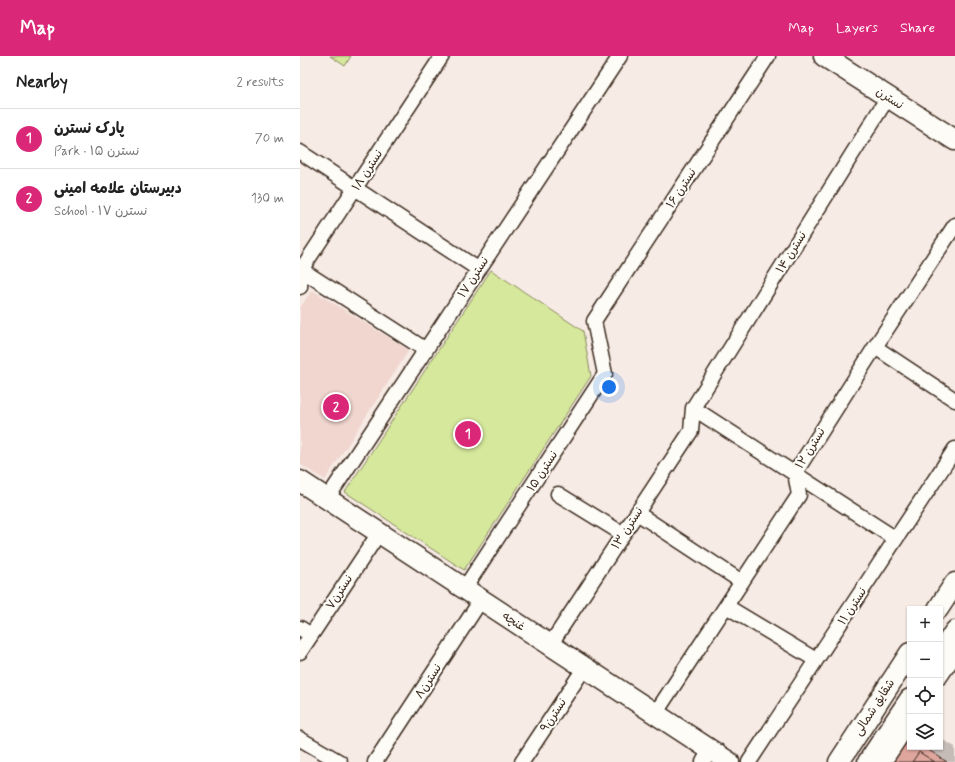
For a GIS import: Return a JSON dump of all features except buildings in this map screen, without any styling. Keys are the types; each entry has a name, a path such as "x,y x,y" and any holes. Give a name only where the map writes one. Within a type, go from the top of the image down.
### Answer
{"street":[{"name":"نسترن ۱۸","path":"300,287 301,269 442,56"},
{"name":"نسترن ۱۷","path":"327,499 620,56"},
{"name":"نسترن ۱۶","path":"594,321 768,56"},
{"name":"نسترن","path":"824,56 955,140"},
{"name":"نسترن ۱۴","path":"693,408 888,97"},
{"path":"300,152 478,269"},
{"name":"نسترن ۱۲","path":"655,714 799,495 795,473 955,225"},
{"path":"301,269 426,350"},
{"name":"نسترن ۱۵","path":"464,588 605,374 594,321"},
{"path":"875,347 955,400"},
{"path":"693,408 896,538"},
{"name":"نسترن ۱۳","path":"550,645 691,432 693,408"},
{"name":"نسترن ۱۱","path":"749,762 955,449"},
{"name":"غنچه","path":"300,481 655,714 707,756 729,762"},
{"path":"558,494 623,534"},
{"path":"637,513 742,582"},
{"name":"نسترن۷","path":"300,652 306,632 379,532"},
{"path":"940,606 955,583"},
{"name":"نسترن۸","path":"375,762 481,600"},
{"path":"726,606 816,660"},
{"path":"943,649 955,631"},
{"path":"943,673 955,655"},
{"name":"شقایق شمالی","path":"839,762 907,657"},
{"name":"نسترن۹","path":"522,762 585,668"},
{"path":"868,762 907,704"},
{"path":"884,762 907,728"},
{"path":"300,739 340,762"}],"shaded area":[{"path":"312,290 409,350 325,480 300,464 300,308"}],"green space":[{"path":"330,56 351,56 345,66"},
{"path":"491,270 583,331 591,376 464,570 345,492"}],"place":[{"name":"دبیرستان علامه امینی","path":"336,407"},
{"name":"پارک نسترن","path":"468,434"}]}
